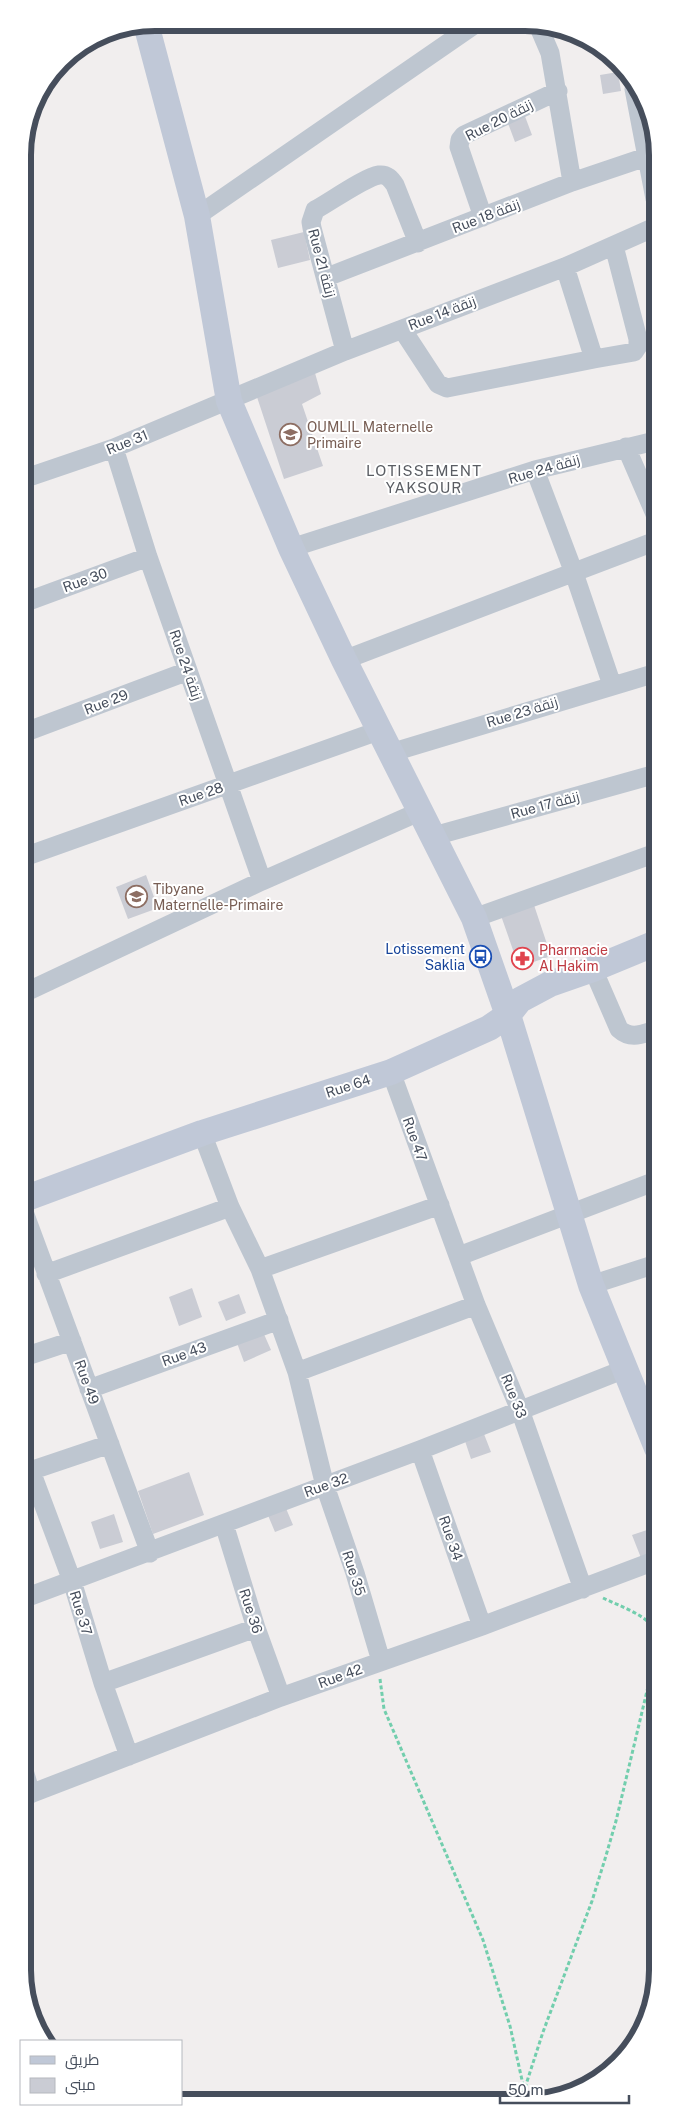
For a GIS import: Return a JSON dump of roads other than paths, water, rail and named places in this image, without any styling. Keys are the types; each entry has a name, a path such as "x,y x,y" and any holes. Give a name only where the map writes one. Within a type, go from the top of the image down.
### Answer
{"street":[{"path":"197,216 465,31"},
{"path":"148,32 197,216 229,400 291,548 384,742 434,836 474,918 508,1015 591,1284 648,1427"},
{"path":"541,33 550,54 558,91 572,182"},
{"name":"Rue 20 زنقة","path":"482,217 459,147 460,140 464,135 558,91"},
{"path":"644,124 646,157 649,171"},
{"name":"Rue 18 زنقة","path":"327,277 572,182 646,157"},
{"name":"Rue 21 زنقة","path":"345,351 327,277 312,228 313,214 316,210 372,177 385,175 395,184 418,243"},
{"name":"Rue 14 زنقة","path":"229,400 345,351 565,267 649,230"},
{"path":"402,329 438,384 447,388 594,358 634,352 638,346 638,339 614,246"},
{"path":"565,267 594,358"},
{"name":"Rue 31","path":"32,476 114,448 229,400"},
{"name":"Rue 24 زنقة","path":"291,548 535,470 649,442"},
{"path":"626,447 649,498"},
{"name":"Rue 24 زنقة","path":"114,448 148,557 262,881"},
{"path":"535,470 574,572 612,685"},
{"path":"344,660 649,544"},
{"name":"Rue 30","path":"32,600 148,557"},
{"name":"Rue 29","path":"32,730 188,671"},
{"name":"Rue 23 زنقة","path":"384,742 649,675"},
{"name":"Rue 28","path":"32,853 228,784 384,742"},
{"name":"Rue 17 زنقة","path":"434,836 649,776"},
{"path":"32,988 262,881 421,811"},
{"path":"474,918 649,856"},
{"name":"Rue 64","path":"31,1195 202,1133 391,1072 489,1028 508,1015 520,1000 550,984 593,970 649,947"},
{"path":"593,970 619,1029 625,1034 632,1036 649,1032"},
{"name":"Rue 47","path":"391,1072 440,1205"},
{"name":"Rue 35","path":"202,1133 230,1207 260,1269 297,1372 325,1486 355,1573 381,1661"},
{"path":"459,1256 648,1184"},
{"path":"260,1269 440,1205"},
{"name":"Rue 33","path":"440,1205 476,1305 520,1410 583,1588"},
{"path":"46,1274 230,1207"},
{"name":"Rue 49","path":"31,1233 150,1553"},
{"path":"591,1284 648,1266"},
{"path":"297,1372 476,1305"},
{"name":"Rue 43","path":"90,1389 279,1320"},
{"path":"31,1355 72,1341"},
{"name":"Rue 32","path":"31,1595 150,1553 625,1369"},
{"path":"31,1471 110,1444"},
{"name":"Rue 34","path":"420,1450 482,1626"},
{"name":"Rue 37","path":"31,1480 72,1581 103,1683 129,1756"},
{"name":"Rue 36","path":"224,1524 256,1628 281,1697"},
{"name":"Rue 42","path":"31,1794 281,1697 482,1626 648,1563"},
{"path":"103,1683 256,1628"}],"place":[{"name":"OUMLIL Maternelle Primaire","path":"291,435"},
{"name":"Tibyane Maternelle-Primaire","path":"137,897"},
{"name":"Lotissement Saklia","path":"481,957"},
{"name":"Pharmacie Al Hakim","path":"523,958"}],"district":[{"name":"LOTISSEMENT YAKSOUR","path":"424,478"}]}
